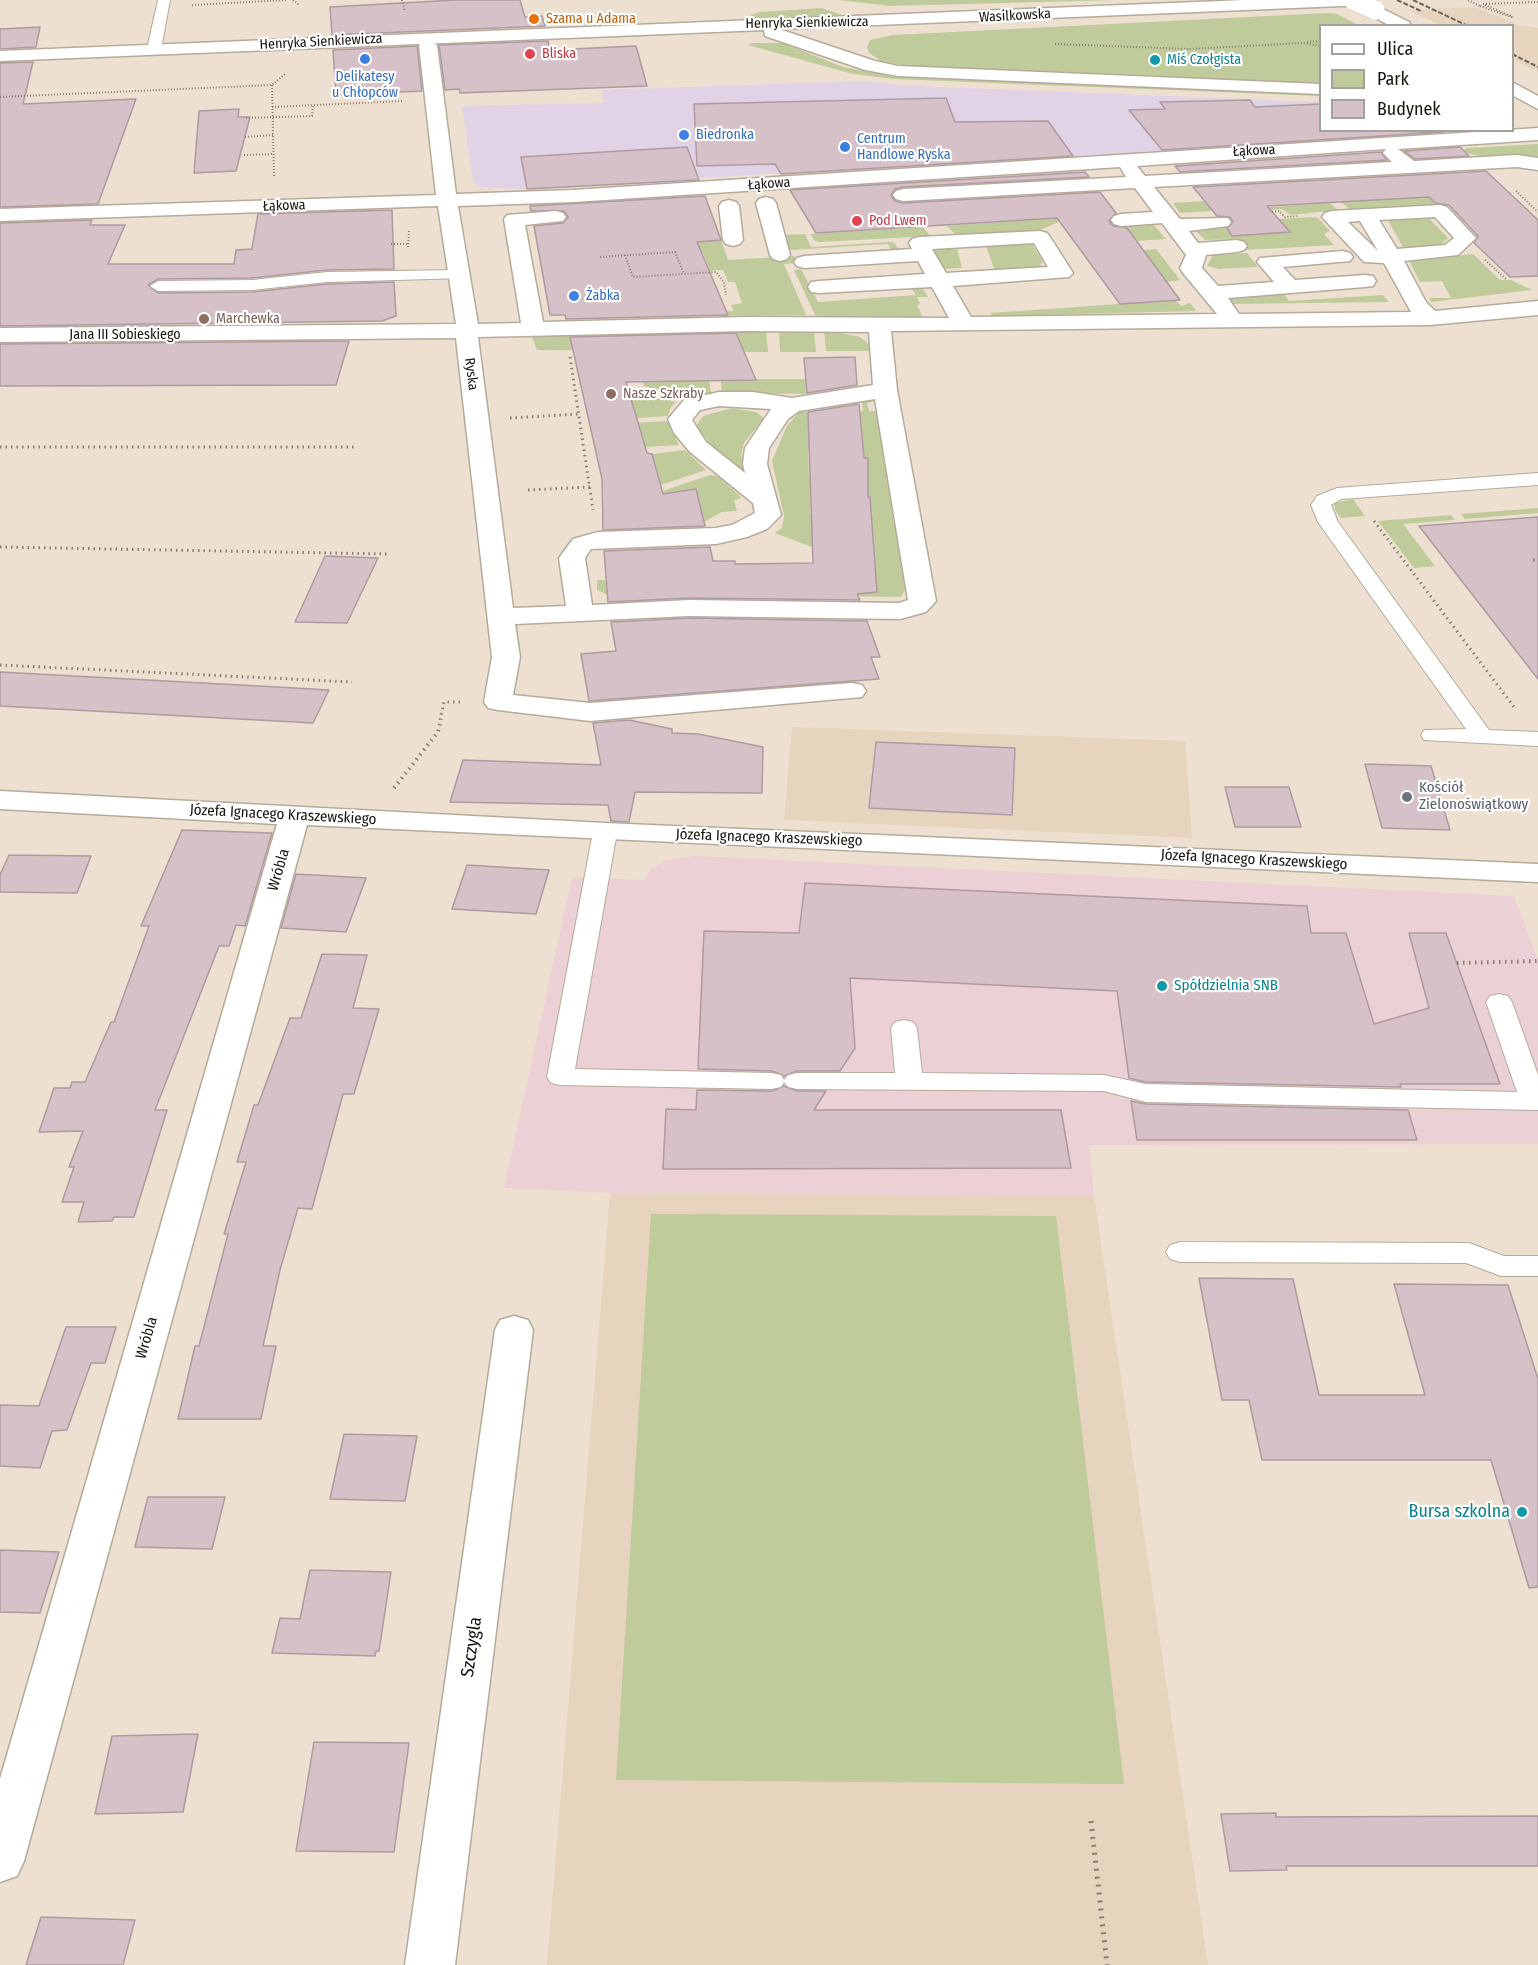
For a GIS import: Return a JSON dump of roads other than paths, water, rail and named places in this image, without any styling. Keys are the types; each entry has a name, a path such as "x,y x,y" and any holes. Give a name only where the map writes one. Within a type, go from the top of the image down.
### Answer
{"street":[{"path":"1353,0 1371,5 1400,24"},
{"name":"Wasilkowska","path":"879,22 1371,5"},
{"path":"832,6 879,22 855,48"},
{"path":"716,25 755,7"},
{"name":"Henryka Sienkiewicza","path":"0,56 152,54 428,45 768,31 879,22"},
{"name":"Henryka Sienkiewicza","path":"0,66 152,54 716,25 879,22"},
{"path":"768,31 855,48 871,66 898,71 1319,89"},
{"name":"Ryska","path":"428,45 447,201 460,275 506,657 498,702 590,712 852,691"},
{"path":"1514,86 1538,92"},
{"path":"1514,86 1538,104"},
{"name":"Łąkowa","path":"0,215 447,201 692,189 1124,159 1538,134"},
{"path":"1382,144 1410,167"},
{"path":"1124,159 1139,183 1193,250 1196,258 1191,268 1234,322"},
{"path":"885,196 1506,161 1532,172"},
{"path":"692,189 713,207 733,240"},
{"path":"713,207 790,202"},
{"path":"766,203 780,255"},
{"path":"1440,211 1466,238 1451,251 1371,258 1332,217 1366,215 1440,211"},
{"path":"1366,215 1417,305 1430,318"},
{"path":"533,330 514,219 571,216"},
{"path":"1120,220 1221,222"},
{"path":"819,287 939,280 1062,273 1040,237 919,243 939,280 964,325"},
{"path":"1193,250 1237,246"},
{"path":"804,262 925,254"},
{"path":"1290,287 1267,262 1343,257"},
{"path":"1206,286 1259,274"},
{"path":"1206,286 1290,287 1365,281"},
{"name":"Jana III Sobieskiego","path":"0,335 363,333 747,324 964,325 1234,322 1430,318 1538,308"},
{"path":"500,617 689,608 900,611 917,606 922,601 885,390 879,325"},
{"path":"765,501 698,447 686,433 680,419 692,405 719,399 753,399 792,405 885,390"},
{"path":"580,613 572,558 582,544 598,540 716,536 738,532 758,524 768,515 754,464 757,448 779,414 792,405"},
{"name":"Józefa Ignacego Kraszewskiego","path":"0,800 605,832 1538,874"},
{"name":"Wróbla","path":"0,1861 295,815"},
{"name":"Szczygla","path":"430,1965 514,1330"}],"lane":[{"path":"152,54 163,4"},
{"path":"159,286 252,285 327,277 460,275"},
{"path":"1482,736 1328,522 1321,506 1324,500 1336,494 1538,479"},
{"path":"1432,735 1538,739"},
{"path":"605,832 560,1077 1104,1083 1146,1093 1536,1101 1499,1002"},
{"path":"904,1028 909,1082"},
{"path":"1180,1252 1469,1253 1501,1266 1538,1266"}],"railway":[{"path":"1397,0 1421,11"},
{"path":"1413,0 1464,24"},
{"path":"1514,55 1538,67"}],"place":[{"name":"Szama u Adama","path":"534,19"},
{"name":"Bliska","path":"530,54"},
{"name":"Delikatesy u Chłopców","path":"365,59"},
{"name":"Miś Czołgista","path":"1155,60"},
{"name":"Biedronka","path":"684,135"},
{"name":"Centrum Handlowe Ryska","path":"845,147"},
{"name":"Pod Lwem","path":"857,221"},
{"name":"Żabka","path":"574,296"},
{"name":"Marchewka","path":"204,319"},
{"name":"Nasze Szkraby","path":"611,394"},
{"name":"Kościół Zielonoświątkowy","path":"1407,797"},
{"name":"Spółdzielnia SNB","path":"1162,986"},
{"name":"Bursa szkolna","path":"1522,1512"}]}
